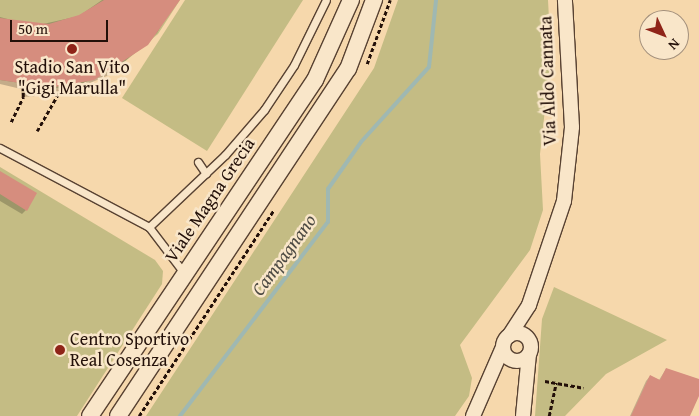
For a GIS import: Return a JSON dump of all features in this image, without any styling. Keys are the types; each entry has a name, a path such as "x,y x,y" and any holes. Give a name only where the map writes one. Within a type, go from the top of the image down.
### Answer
{"street":[{"name":"Viale Magna Grecia","path":"90,416 316,80 351,0"},
{"path":"118,416 348,69 374,0"},
{"name":"Via Aldo Cannata","path":"473,416 506,341 528,305 564,201 572,126 565,0"},
{"name":"Via Aldo Cannata","path":"523,416 524,374 529,347 528,305"},
{"path":"494,371 512,360 529,347 522,334 506,341 512,360 524,374"}],"lane":[{"path":"150,227 206,174 264,110 294,65 326,0"},
{"path":"0,148 150,227 184,274"},
{"path":"198,162 206,174"}],"path":[{"path":"11,122 23,97 23,83"},
{"path":"37,131 61,89"},
{"path":"545,381 583,388"},
{"path":"549,416 556,383"}],"shaded area":[{"name":"Stadio San Vito \"Gigi Marulla\"","path":"0,0 180,0 158,34 116,69 78,85 27,92 27,84 0,80"},
{"path":"185,0 303,0 207,151 122,98"},
{"path":"398,0 548,0 551,56 540,154 543,210 530,250 460,345 472,378 469,396 455,416 146,416 374,68"},
{"name":"Centro Sportivo Real Cosenza","path":"0,167 155,260 163,271 162,284 77,416 0,416"},
{"path":"554,287 667,340 606,374 565,416 535,416 542,319"}],"building":[{"name":"Stadio San Vito \"Gigi Marulla\"","path":"104,0 180,0 148,45 94,80 27,92 27,84 0,80 0,18 49,24 79,15"},
{"path":"0,171 37,193 27,211 0,194"},
{"path":"666,368 699,379 699,396 690,416 631,416 650,375 660,380"}],"waterway":[{"name":"Campagnano","path":"180,416 328,222 328,189 361,142 429,67 436,0"}],"place":[{"name":"Stadio San Vito \"Gigi Marulla\"","path":"72,49"},
{"name":"Centro Sportivo Real Cosenza","path":"60,350"}]}
